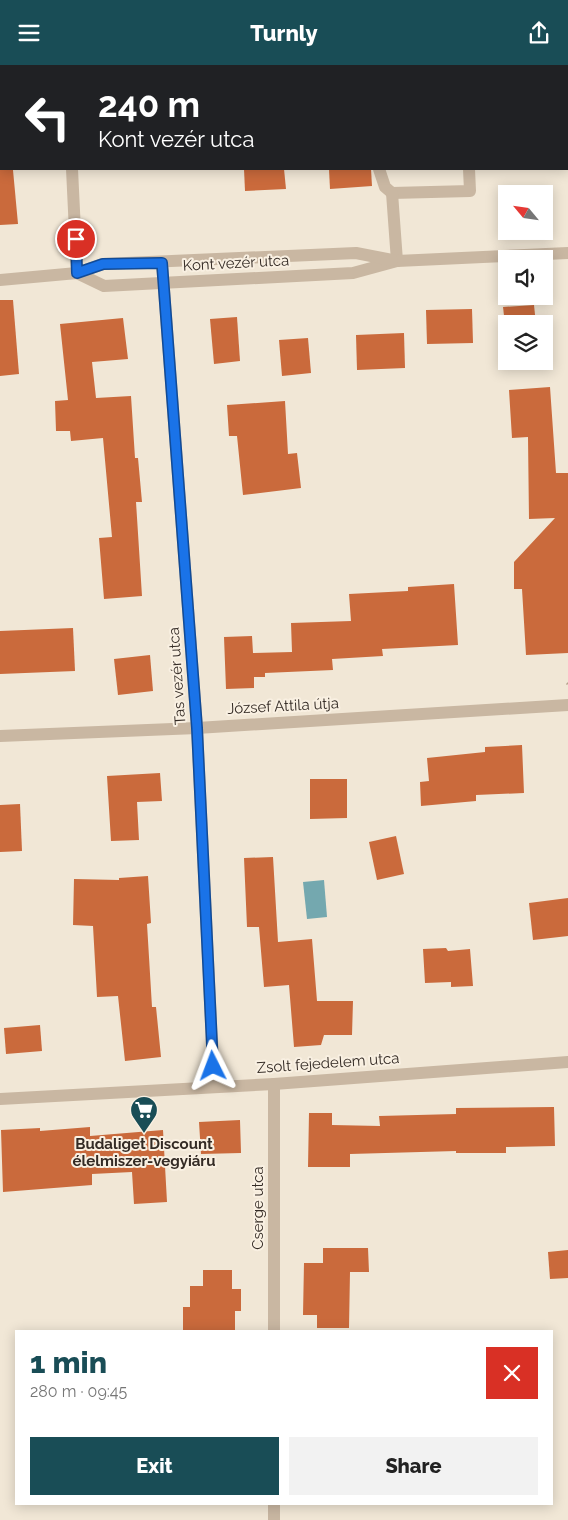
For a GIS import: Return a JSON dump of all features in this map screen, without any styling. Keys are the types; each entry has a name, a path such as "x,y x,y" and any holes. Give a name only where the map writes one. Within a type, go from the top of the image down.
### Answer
{"street":[{"path":"72,170 77,273"},
{"path":"379,170 385,187 392,193 470,191 469,170"},
{"path":"392,193 397,261"},
{"name":"Kont vezér utca","path":"0,280 77,273 103,264 162,263 356,253 397,261"},
{"name":"Kont vezér utca","path":"77,273 104,286 353,273 397,261 568,253"},
{"path":"281,257 282,277"},
{"name":"Tas vezér utca","path":"162,263 197,728 214,1086"},
{"name":"József Attila útja","path":"0,736 197,728 568,705"},
{"name":"Zsolt fejedelem utca","path":"0,1099 274,1084 568,1062"},
{"name":"Cserge utca","path":"274,1084 274,1330"},
{"path":"274,1505 274,1520"}],"water":[{"path":"324,880 327,917 307,919 303,882"}],"building":[{"path":"0,170 13,170 18,224 0,225"},
{"path":"244,170 284,170 286,189 245,191"},
{"path":"329,170 371,170 372,186 330,189"},
{"path":"0,300 13,300 19,374 0,376"},
{"path":"534,305 535,315 504,315 503,307"},
{"path":"472,309 473,343 427,344 426,310"},
{"path":"237,317 240,361 214,364 210,319"},
{"path":"123,318 128,359 92,362 96,398 131,396 135,458 138,458 142,502 136,502 142,596 104,599 99,538 112,537 103,438 71,441 70,431 56,431 55,401 68,400 60,324"},
{"path":"404,333 405,368 357,370 356,335"},
{"path":"308,338 311,373 282,376 279,340"},
{"path":"550,387 556,473 568,473 568,653 526,655 522,589 514,589 514,562 555,518 529,519 528,437 512,438 509,390"},
{"path":"285,401 288,454 297,453 301,488 243,495 237,436 229,436 227,405"},
{"path":"454,584 458,645 382,649 383,656 332,659 333,670 265,673 265,677 254,677 254,688 226,689 224,637 252,636 253,653 292,652 291,623 351,621 349,594 408,591 408,587"},
{"path":"73,628 75,671 0,674 0,631"},
{"path":"150,655 153,691 118,695 114,659"},
{"path":"522,745 524,793 476,795 476,801 421,806 420,782 429,781 427,758 485,752 485,747"},
{"path":"160,773 162,801 137,802 139,840 111,841 107,776"},
{"path":"310,779 347,779 347,818 310,819"},
{"path":"20,804 22,851 0,852 0,805"},
{"path":"396,836 404,874 377,880 369,842"},
{"path":"273,857 278,942 312,939 317,1001 353,1001 352,1035 324,1035 321,1045 294,1047 289,985 264,987 259,927 247,927 244,858"},
{"path":"148,876 151,923 147,924 152,1007 156,1007 161,1057 125,1061 118,996 97,997 93,926 73,925 74,879 119,880 119,878"},
{"path":"568,898 568,936 533,940 529,903"},
{"path":"446,948 448,951 470,949 473,986 451,987 451,982 425,983 423,949"},
{"path":"40,1025 42,1051 6,1054 4,1028"},
{"path":"554,1107 555,1146 506,1147 506,1153 456,1153 456,1151 350,1154 350,1167 308,1167 309,1113 332,1113 332,1125 380,1126 379,1116 456,1114 456,1108"},
{"path":"240,1120 241,1153 201,1154 199,1122"},
{"path":"90,1127 90,1136 163,1130 167,1202 134,1204 132,1172 92,1174 92,1185 3,1192 1,1130 40,1128 40,1131"},
{"path":"323,1248 368,1248 369,1272 350,1272 349,1328 317,1328 317,1315 303,1315 304,1263 323,1263"},
{"path":"568,1250 568,1278 550,1279 548,1252"},
{"path":"203,1270 232,1270 232,1289 241,1289 241,1311 235,1311 235,1330 183,1330 183,1307 190,1307 190,1286 203,1286"}],"place":[{"name":"Budaliget Discount élelmiszer-vegyiáru","path":"144,1134"}],"route":[{"path":"76,239 77,273 103,264 162,263 197,728 213,1066"}]}
